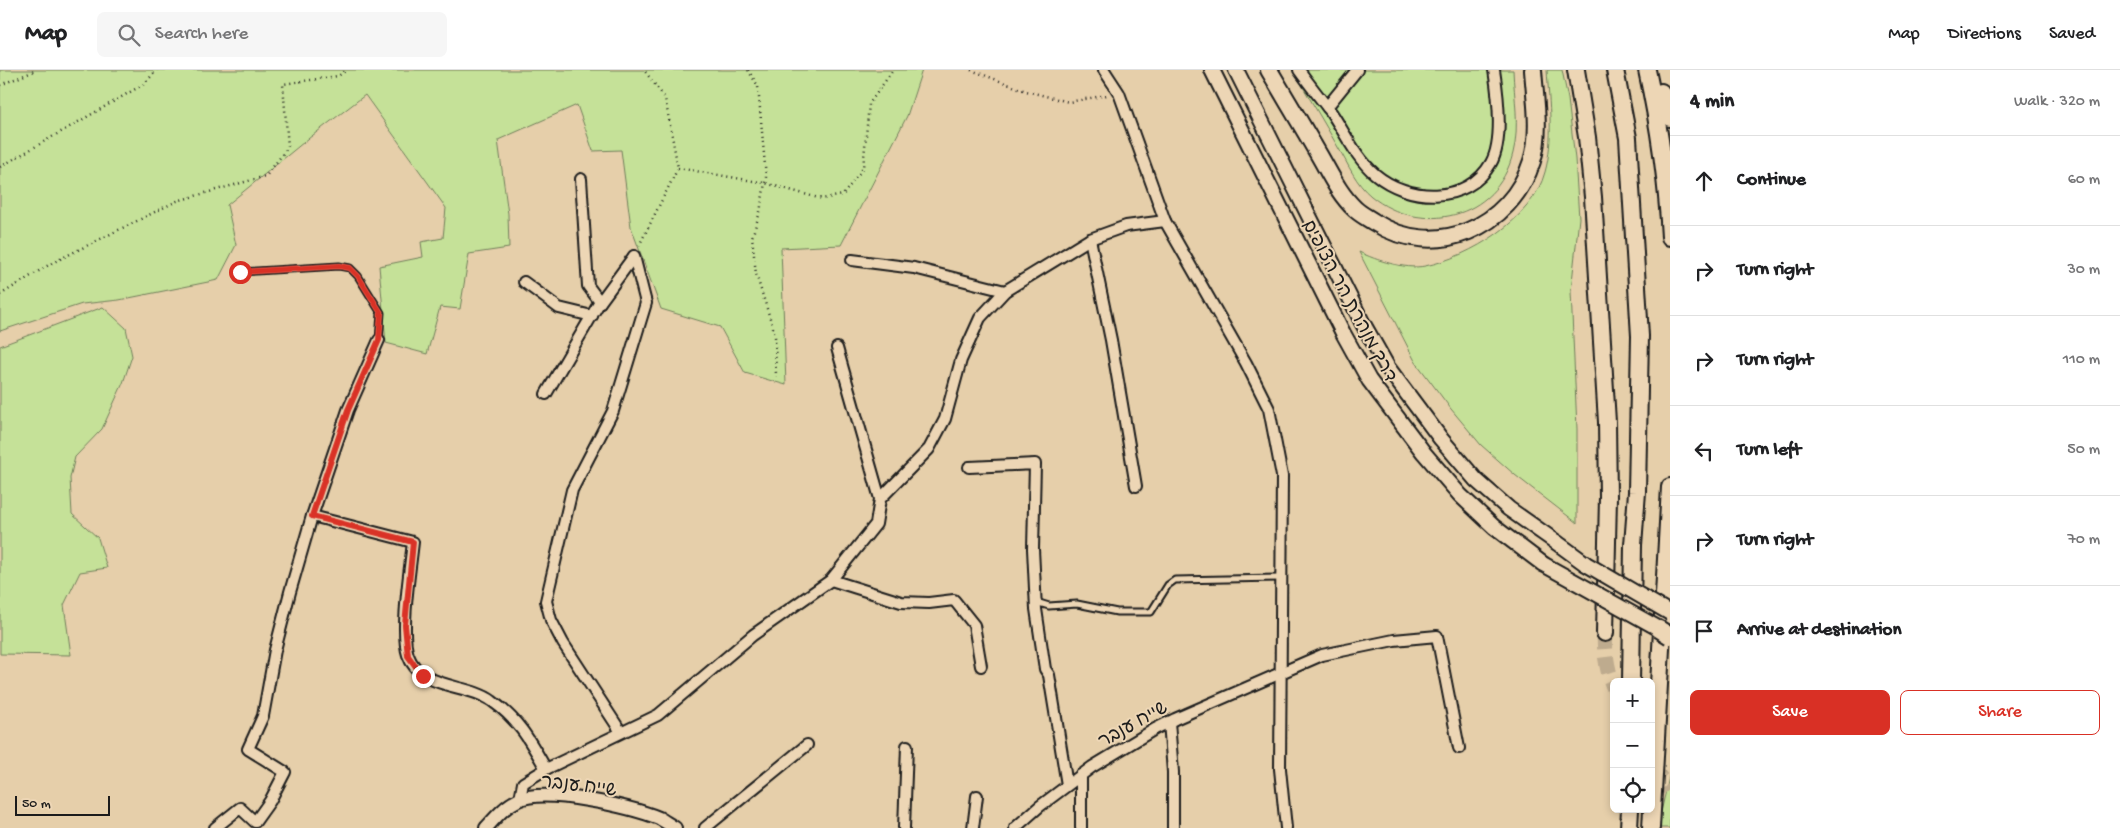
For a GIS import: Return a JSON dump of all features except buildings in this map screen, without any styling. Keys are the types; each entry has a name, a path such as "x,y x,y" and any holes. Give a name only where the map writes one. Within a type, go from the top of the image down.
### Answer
{"highway":[{"path":"1269,70 1339,190 1356,210 1384,228 1407,236 1426,239 1450,237 1469,232 1487,222 1510,203 1524,184 1533,159 1536,136 1533,70"},
{"path":"1576,70 1587,137 1593,197 1607,422 1608,514 1605,633"},
{"path":"1615,70 1628,138 1640,336 1637,483 1633,545 1631,678"},
{"path":"1647,70 1657,115 1666,180 1670,237"},
{"path":"1653,70 1670,118"},
{"path":"1651,828 1670,487"},
{"path":"1629,828 1630,813"}],"main road":[{"name":"דרך מנהרת הר הצופים","path":"1212,70 1343,332 1369,380 1424,453 1460,495 1494,526 1543,564 1666,634"},
{"name":"דרך מנהרת הר הצופים","path":"1236,70 1362,322 1388,368 1441,439 1476,480 1509,509 1586,564 1670,613"}],"street":[{"path":"1104,70 1119,93 1165,221 1246,363 1269,409 1282,476 1280,769 1286,828"},
{"path":"1299,70 1359,156 1375,174 1399,189 1420,195 1442,195 1462,189 1478,180 1492,163 1499,126 1494,70"},
{"path":"1326,107 1357,70"},
{"path":"582,179 588,286 600,302"},
{"path":"880,499 929,448 945,420 961,360 980,318 1005,291 1090,239 1126,226 1165,221"},
{"path":"1090,239 1111,340 1136,486"},
{"path":"546,394 600,302 634,256"},
{"path":"621,732 563,643 551,620 546,601 572,490 613,411 646,303 634,256"},
{"path":"852,260 914,268 1005,291"},
{"path":"524,282 559,308 592,316"},
{"path":"215,828 240,808 255,822 270,801 285,772 248,749 263,716 275,650 312,516 348,410 379,340"},
{"path":"520,799 523,784 546,768 658,715 754,635 830,580 876,524 880,499 837,348"},
{"path":"969,467 1035,464 1032,549 1036,602 1045,670 1049,675 1067,786"},
{"path":"312,516 413,542 405,625 408,656 423,676 490,699 512,716 525,732 546,768"},
{"path":"830,580 901,602 929,603 954,600 974,625 981,666"},
{"name":"שייח ענבר","path":"1015,828 1040,806 1081,775 1168,722 1322,655 1394,640 1437,636 1460,748"},
{"path":"1168,722 1173,772 1173,828"},
{"path":"705,828 807,744"},
{"path":"904,828 907,746"},
{"path":"1081,775 1081,828"},
{"name":"שייח ענבר","path":"486,828 506,807 520,799 537,796 596,801 659,818 669,827"},
{"path":"973,828 977,796"}],"lane":[{"path":"240,272 339,266 350,268 358,276 381,313 379,340"},
{"path":"1036,602 1049,606 1077,604 1117,612 1151,612 1168,585 1174,580 1281,578"}],"path":[{"path":"0,85 37,70"},
{"path":"0,167 144,84 157,70"},
{"path":"0,295 52,263 176,201 266,176 288,147 283,84 338,76 348,70"},
{"path":"634,256 678,168 665,98 644,70"},
{"path":"748,70 758,86 765,183 760,212 752,237 756,274 775,334 776,377"},
{"path":"678,168 765,183 822,199 843,195 863,168 869,104 893,70"},
{"path":"971,70 1026,91 1069,102 1119,93"}],"green space":[{"path":"0,70 922,70 907,116 841,245 781,248 786,385 745,373 720,327 661,309 631,227 621,150 593,151 577,105 498,140 508,214 509,248 469,254 460,309 440,307 427,354 386,343 379,266 423,257 421,242 443,238 446,208 365,95 227,205 236,245 218,280 119,300 82,304 0,331"},
{"path":"1293,70 1513,70 1516,133 1513,153 1504,176 1491,194 1474,207 1454,215 1433,218 1412,216 1391,208 1371,196 1357,180"},
{"path":"1547,70 1562,70 1568,99 1575,159 1579,218 1571,291 1577,429 1577,523 1515,475 1481,445 1451,409 1415,361 1359,252 1382,261 1409,267 1425,266 1443,261 1480,245 1514,220 1528,205 1538,189 1548,160 1550,121"},
{"path":"103,307 126,328 132,356 123,383 102,429 75,457 70,478 72,514 98,538 107,568 80,572 64,605 71,655 0,654 0,346"},
{"path":"1670,773 1670,828 1659,828 1658,825"}],"tunnel":[{"path":"1605,633 1606,661 1611,678"},
{"path":"1652,768 1670,789"}],"route":[{"path":"240,272 339,266 350,268 358,276 381,313 379,340 348,410 312,516 413,542 405,625 408,656 423,676"}]}
